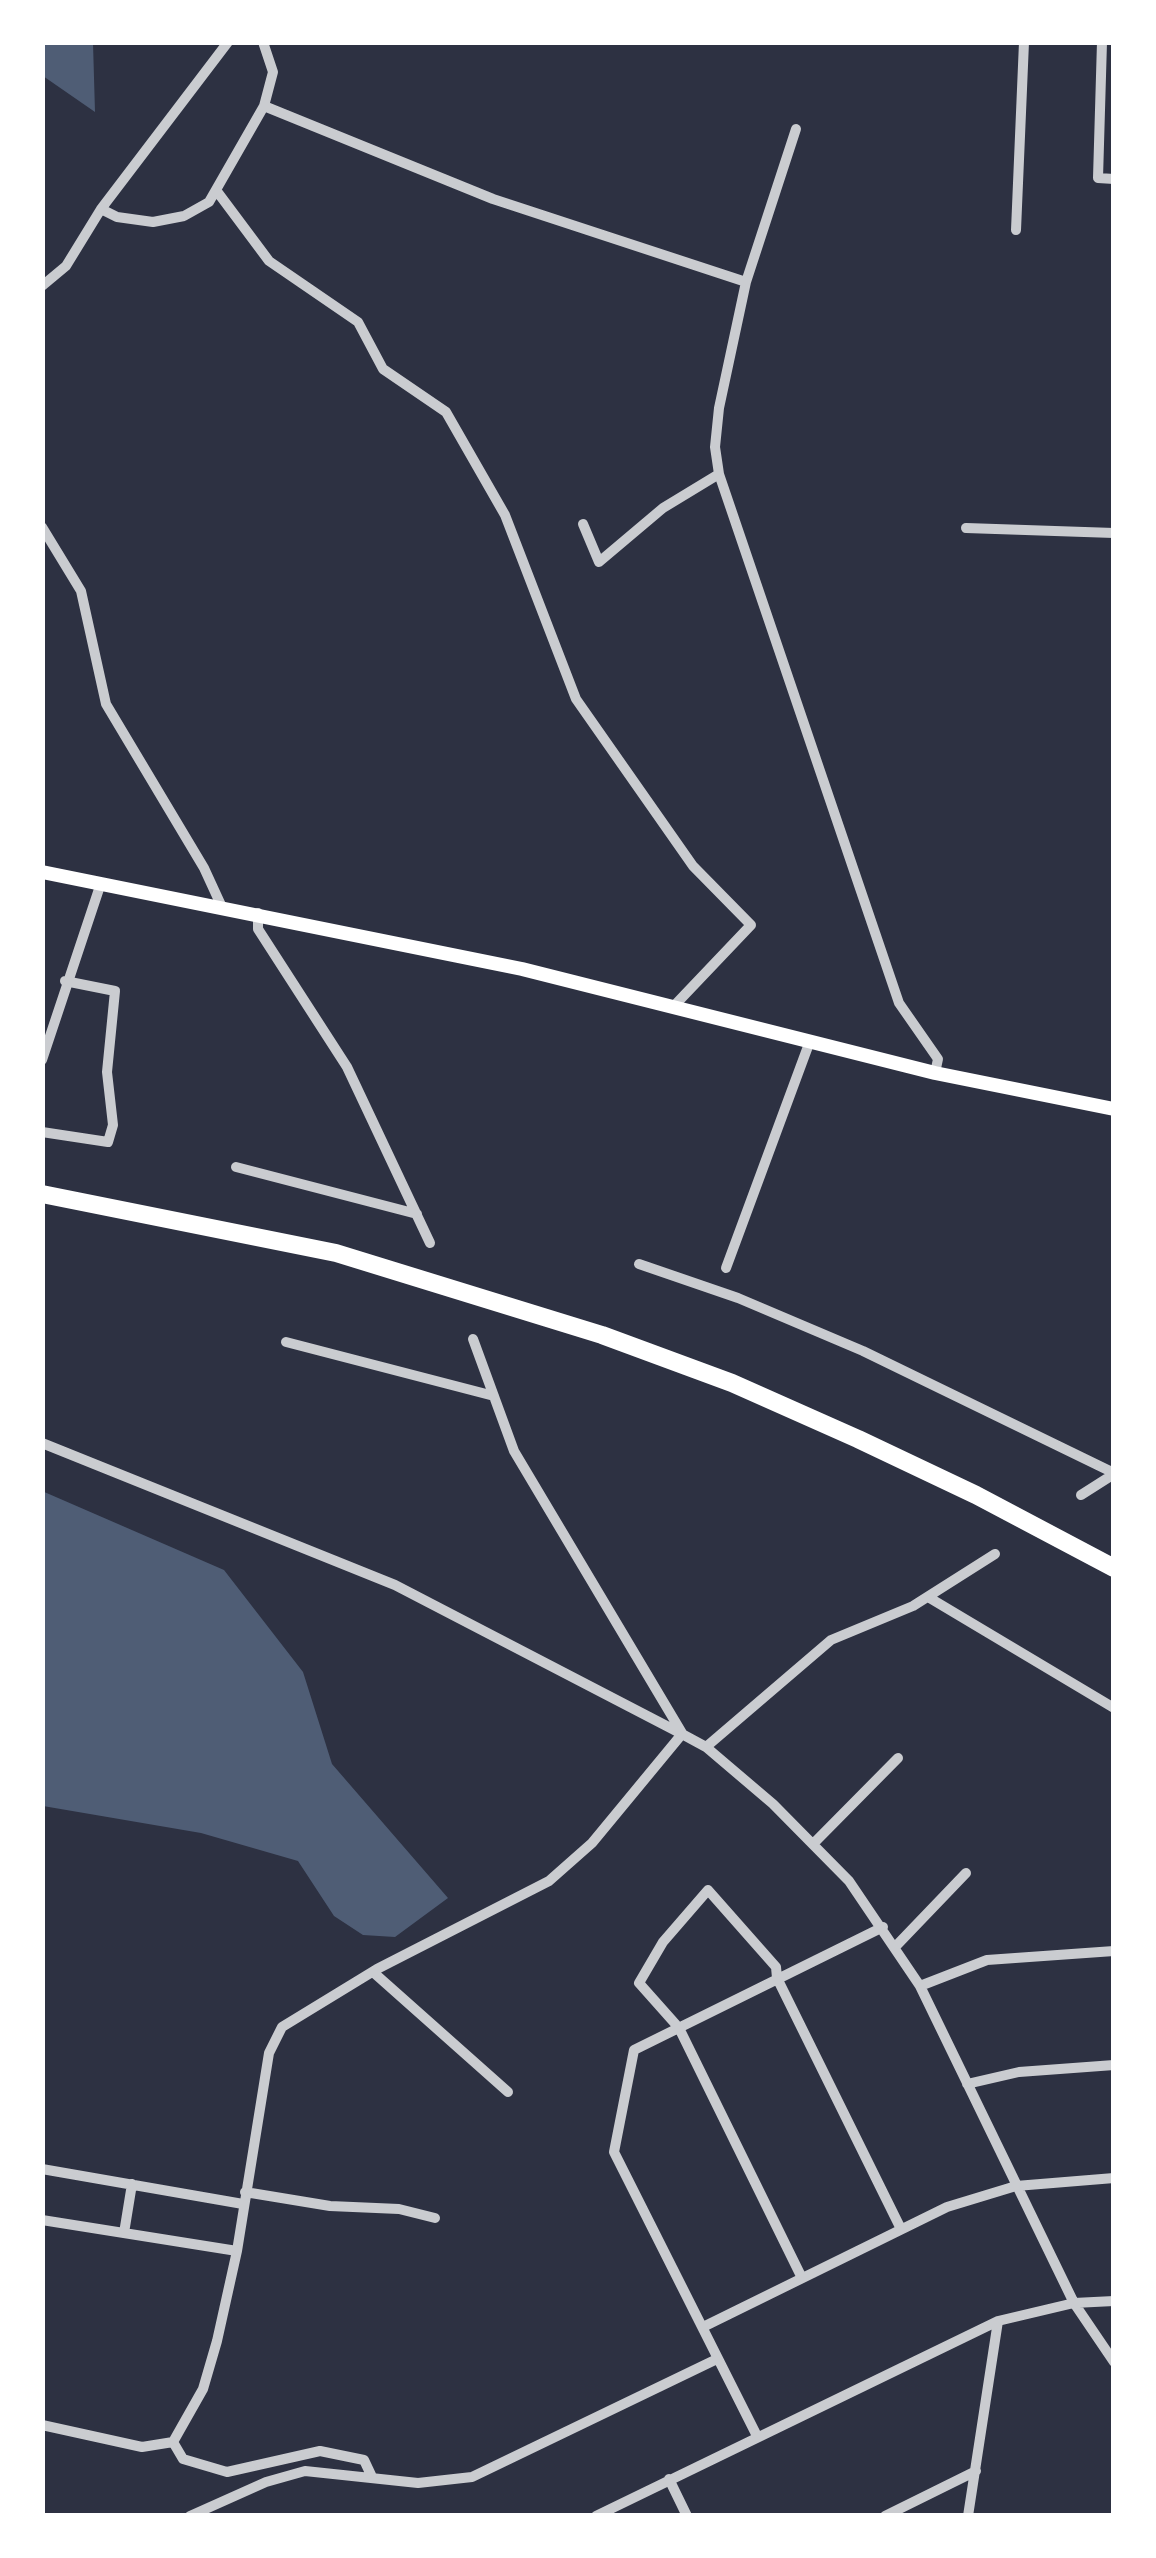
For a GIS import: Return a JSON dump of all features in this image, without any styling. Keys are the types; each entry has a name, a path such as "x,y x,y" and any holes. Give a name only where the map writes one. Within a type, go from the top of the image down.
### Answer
{"highway":[{"path":"42,1194 336,1253 602,1335 732,1383 858,1439 976,1494 1114,1568"}],"main road":[{"path":"42,872 221,905 522,969 936,1073 1114,1109"}],"street":[{"path":"42,286 66,266 101,209 228,42"},
{"path":"101,209 116,218 153,222 184,216 210,202 264,106 273,72 262,42"},
{"path":"1016,230 1024,42"},
{"path":"1102,42 1098,178 1114,178"},
{"path":"264,106 494,199 746,282"},
{"path":"796,129 746,282 719,408 715,447 719,474 899,1003 938,1059 936,1073"},
{"path":"216,190 270,260 358,322 383,368 446,412 505,514 576,700 693,866 751,926 673,1007"},
{"path":"583,524 599,562 664,508 719,474"},
{"path":"42,527 80,591 106,704 204,868 221,905"},
{"path":"966,528 1114,533"},
{"path":"42,1060 102,883"},
{"path":"258,913 258,929 347,1067 430,1243"},
{"path":"42,1132 108,1142 113,1125 108,1072 114,991 66,981"},
{"path":"726,1268 810,1041"},
{"path":"236,1167 417,1214"},
{"path":"639,1264 738,1298 863,1351 1114,1473"},
{"path":"474,1340 514,1451 682,1734"},
{"path":"286,1342 494,1396"},
{"path":"42,1443 395,1585 706,1747 849,1881 896,1946 920,1986 1074,2303 1114,2362"},
{"path":"1081,1495 1114,1473"},
{"path":"706,1747 831,1640 928,1597 995,1554"},
{"path":"928,1597 1114,1708"},
{"path":"173,2442 203,2390 238,2251 274,2040 282,2028 372,1972 549,1881 592,1843 682,1734"},
{"path":"812,1844 898,1758"},
{"path":"896,1946 966,1873"},
{"path":"801,2276 679,2028 639,1983 663,1942 708,1890 776,1966 778,1978 900,2227"},
{"path":"757,2436 614,2152 634,2050 883,1927"},
{"path":"920,1986 987,1960 1114,1951"},
{"path":"372,1972 508,2092"},
{"path":"967,2084 1036,2070 1114,2066"},
{"path":"42,2169 244,2198 400,2209 435,2218"},
{"path":"703,2327 900,2227 1016,2186 1114,2178"},
{"path":"124,2233 132,2184"},
{"path":"42,2220 238,2251"},
{"path":"596,2516 998,2321 1074,2303 1114,2302"},
{"path":"968,2516 998,2321"},
{"path":"190,2516 266,2482 306,2471 418,2484 472,2477 716,2359"},
{"path":"42,2426 142,2447 173,2442"},
{"path":"173,2442 184,2459 227,2472 320,2451 364,2460 372,2477"},
{"path":"885,2516 976,2471"},
{"path":"668,2479 688,2516"}],"water":[{"path":"42,43 93,43 95,112 43,76"},
{"path":"42,1491 224,1570 303,1672 332,1764 448,1898 395,1937 363,1935 334,1916 298,1861 201,1833 43,1806"}]}
